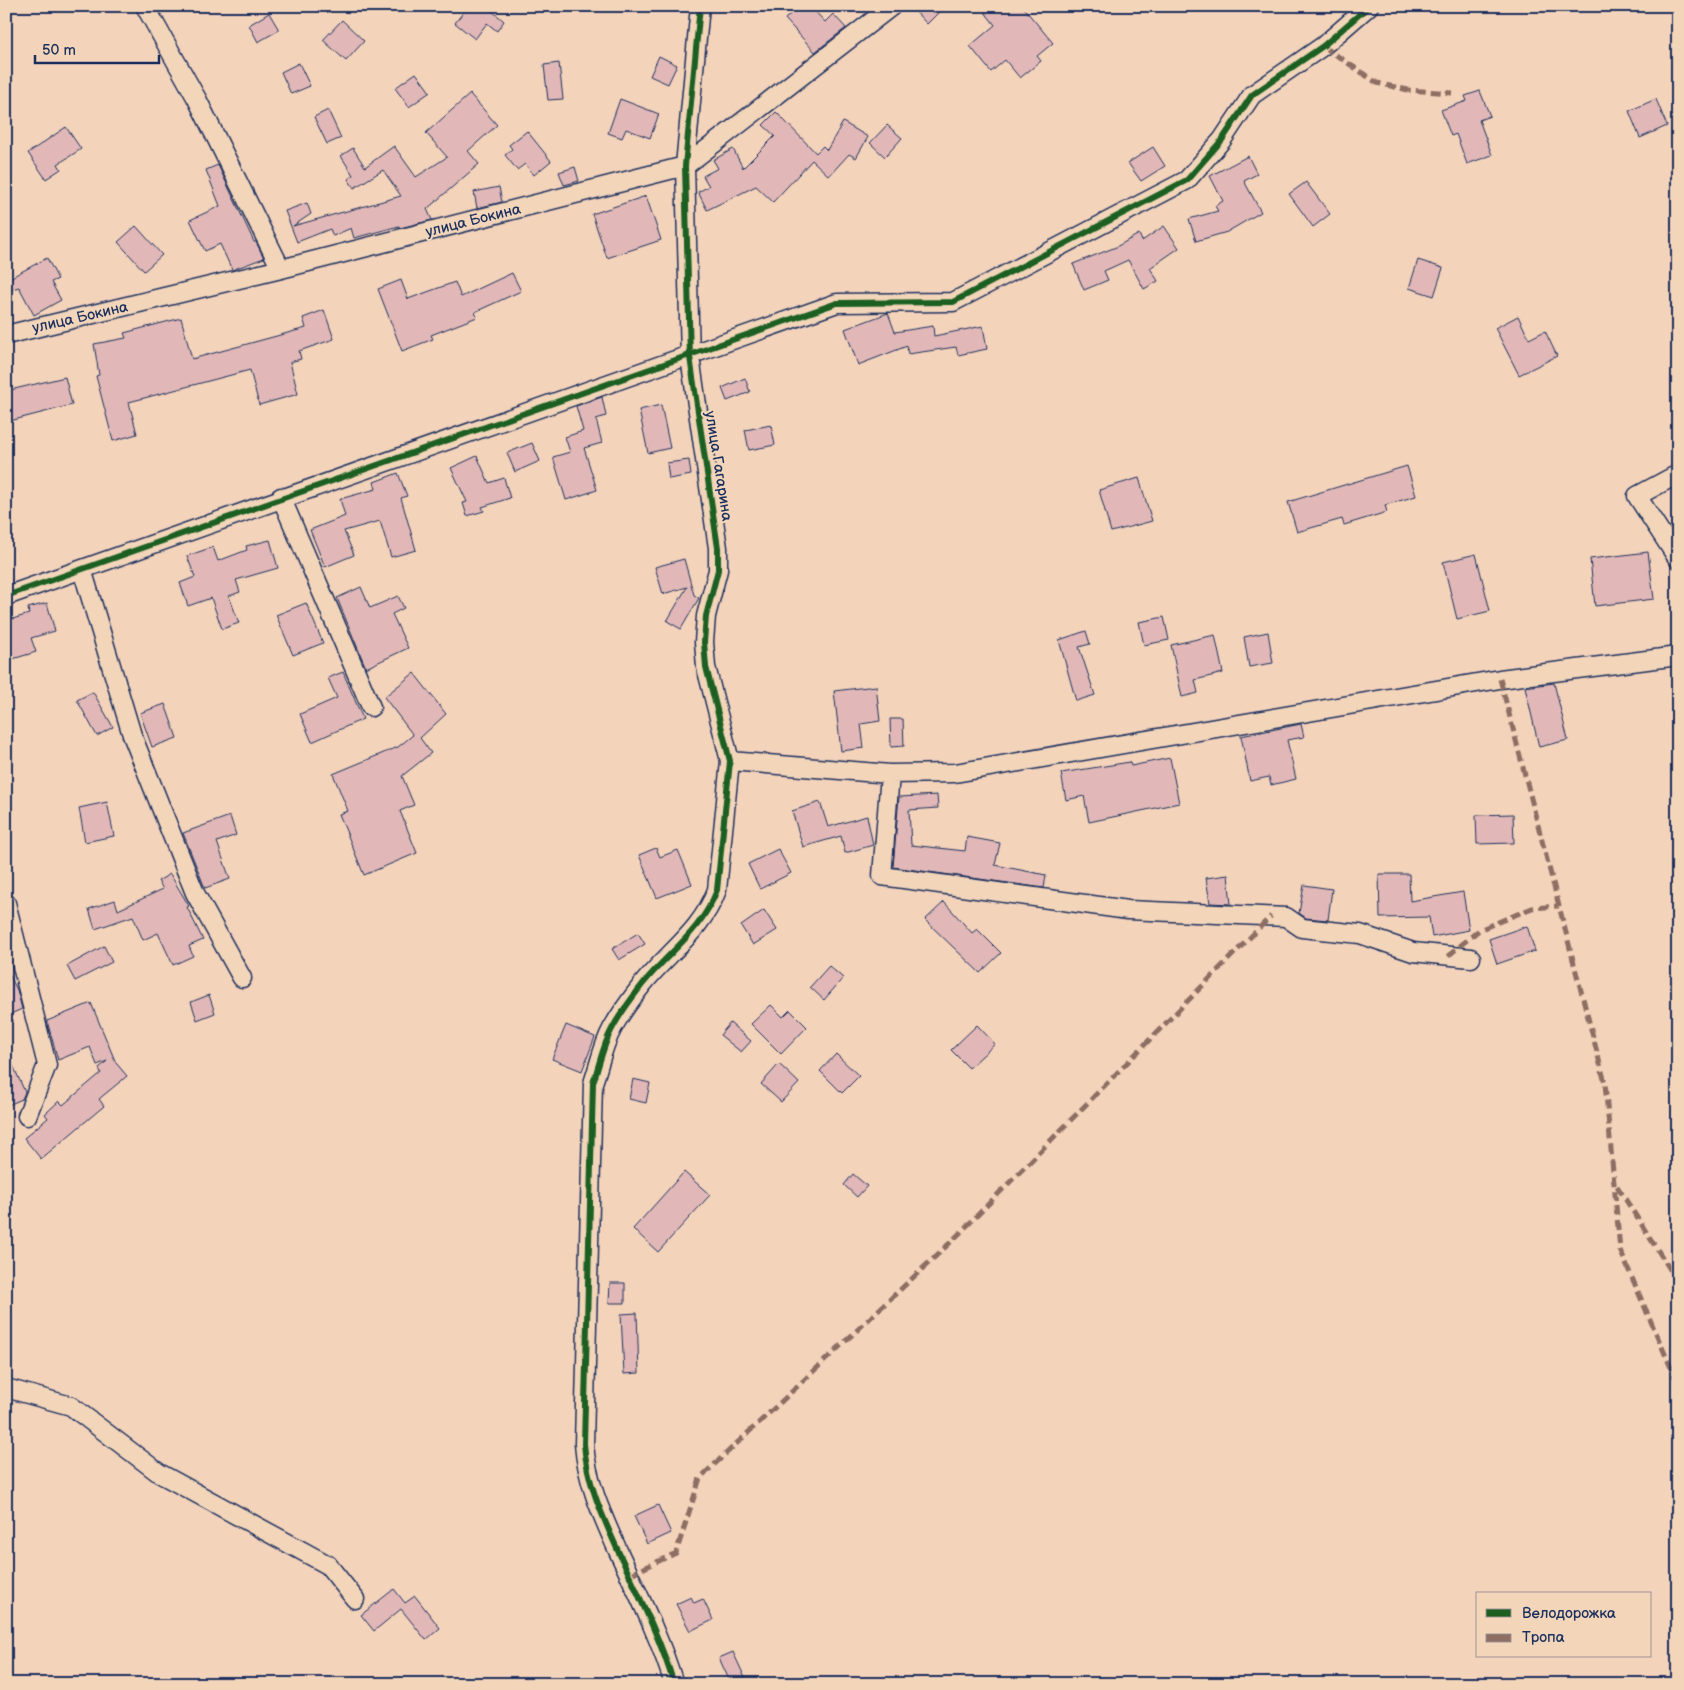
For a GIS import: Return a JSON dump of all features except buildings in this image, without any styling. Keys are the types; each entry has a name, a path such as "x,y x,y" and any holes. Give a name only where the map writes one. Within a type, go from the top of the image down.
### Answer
{"street":[{"path":"145,6 197,99 281,269"},
{"name":"улица Гагарина","path":"674,1684 658,1636 598,1507 586,1466 584,1444 593,1083 611,1030 643,984 702,922 718,890 730,761 706,667 704,642 706,616 718,570 718,548 690,356 685,166 700,6"},
{"name":"улица Бокина","path":"6,335 281,269 685,166 892,6"},
{"path":"6,596 281,497 690,356 837,303 953,302 1187,180 1222,140 1252,95 1323,46 1369,6"},
{"path":"1678,474 1637,496 1678,558"},
{"path":"281,497 371,707"},
{"path":"82,569 132,735 195,893 242,978"},
{"path":"730,761 890,774 956,773 1500,679 1678,656"},
{"path":"890,774 882,876 1128,910 1286,917 1302,928 1360,934 1413,952 1471,958"},
{"path":"6,903 47,1065 28,1116"},
{"path":"6,1388 71,1406 159,1474 328,1565 355,1599"}],"marked path":[{"path":"1323,46 1377,83 1408,90 1452,93"},
{"path":"1500,679 1605,1083 1620,1250 1678,1384"},
{"path":"1448,956 1479,930 1532,908 1559,906"},
{"path":"629,1575 676,1553 700,1478 954,1239 1271,916"},
{"path":"1617,1186 1678,1282"}],"cycle path":[{"path":"674,1684 656,1634 613,1540 592,1487 584,1444 593,1083 606,1042 619,1018 652,973 693,930 710,905 717,890 730,761 706,667 704,642 706,616 718,570 718,548 690,357 685,166 700,6"},
{"path":"6,596 837,303 953,302 1187,180 1222,140 1252,95 1323,46 1369,6"}]}
